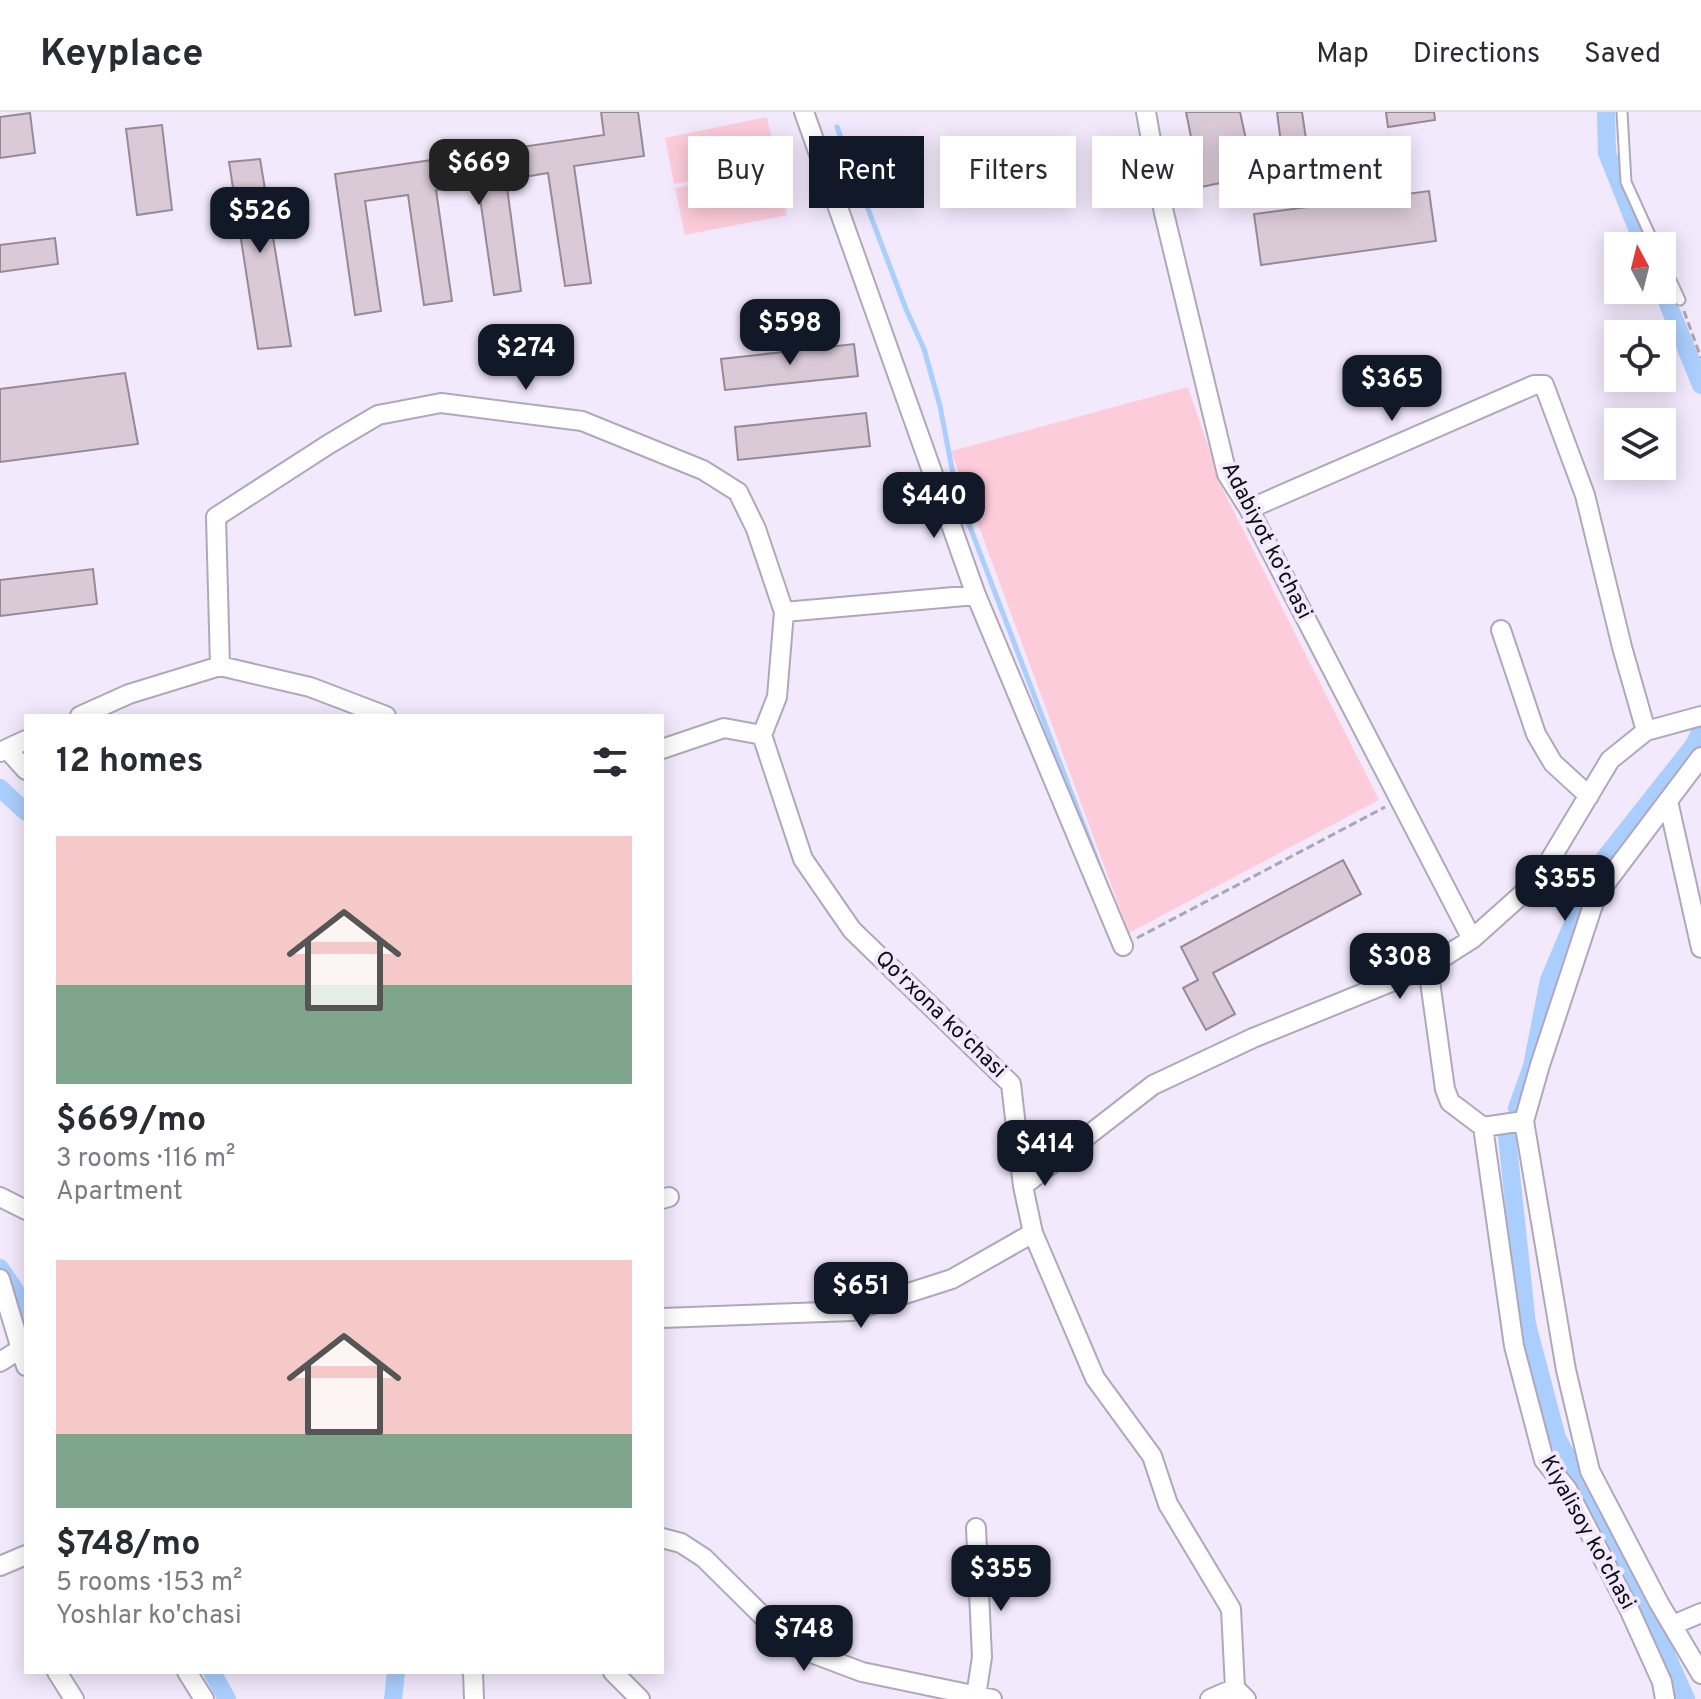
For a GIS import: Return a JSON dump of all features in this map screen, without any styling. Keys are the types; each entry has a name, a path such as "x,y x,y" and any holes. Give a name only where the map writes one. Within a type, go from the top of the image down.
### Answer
{"street":[{"path":"804,112 976,595 1123,946"},
{"name":"Adabiyot ko'chasi","path":"1146,112 1164,213 1227,474 1249,509 1472,939"},
{"path":"1249,509 1534,385 1544,385 1585,495 1646,731"},
{"path":"220,666 216,517 378,415 441,403 582,421 703,470 738,492 756,529 784,612 777,697 762,735 724,728 664,748"},
{"path":"784,612 976,595"},
{"path":"1501,630 1536,734 1553,763 1589,796"},
{"path":"84,714 129,694 220,666 310,687 381,714"},
{"path":"1023,1186 1153,1085 1253,1038 1428,967 1472,939 1538,880 1610,760 1646,731 1701,716"},
{"name":"Qo'rxona ko'chasi","path":"762,735 803,859 852,930 1011,1084 1023,1186 1033,1233 1095,1378 1152,1456 1168,1504 1231,1609 1240,1694"},
{"path":"24,741 3,751 24,768"},
{"name":"Kiyalisoy ko'chasi","path":"1701,757 1596,896 1524,1121 1566,1370 1590,1471 1701,1674"},
{"path":"1668,801 1701,948"},
{"path":"1428,967 1445,1089 1450,1102 1483,1127 1524,1121"},
{"name":"Kiyalisoy ko'chasi","path":"1483,1127 1514,1346 1544,1460 1567,1489 1629,1609 1662,1682 1665,1699"},
{"path":"0,1197 24,1209"},
{"path":"664,1318 852,1311 952,1279 1033,1233"},
{"path":"0,1279 23,1358 0,1362"},
{"path":"664,1539 681,1543 704,1558 793,1646 862,1672 984,1697 976,1528"},
{"path":"0,1566 24,1556"},
{"path":"1673,1625 1701,1613"},
{"path":"58,1674 74,1699"},
{"path":"188,1674 204,1699"},
{"path":"473,1674 474,1699"},
{"path":"615,1674 640,1699"},
{"path":"1210,1699 1240,1694"}],"lane":[{"path":"1622,112 1626,182 1649,232"},
{"path":"1676,291 1680,300"}],"path":[{"path":"1680,300 1701,358"},
{"path":"1123,946 1399,800"}],"shaded area":[{"path":"767,117 771,136 688,136 688,181 674,184 665,138"},
{"path":"688,185 688,208 786,208 787,215 685,235 675,188"},
{"path":"1188,387 1223,490 1379,800 1129,933 951,451"}],"building":[{"path":"601,112 638,112 644,156 574,166 591,283 565,286 548,173 506,180 521,291 494,295 478,184 436,190 452,301 424,305 408,195 365,201 381,311 355,315 335,174 604,135"},
{"path":"1186,112 1240,112 1245,136 1219,136 1219,183 1203,187 1203,136 1191,136"},
{"path":"1277,112 1302,112 1306,136 1280,136"},
{"path":"1386,112 1434,112 1435,120 1388,127"},
{"path":"30,113 35,153 0,158 0,117"},
{"path":"162,125 172,210 137,215 126,129"},
{"path":"260,159 291,346 258,349 229,162"},
{"path":"1429,191 1436,241 1261,265 1254,214 1300,208 1411,208 1411,193"},
{"path":"55,238 58,264 0,272 0,245"},
{"path":"854,344 858,376 725,390 721,359"},
{"path":"125,373 138,444 0,462 0,389"},
{"path":"866,413 870,446 738,460 735,427"},
{"path":"93,569 97,604 0,616 0,580"},
{"path":"1343,860 1361,894 1213,973 1235,1014 1206,1030 1183,988 1198,980 1181,947"}],"waterway":[{"path":"1606,112 1607,153 1638,232"},
{"path":"837,127 924,349 940,406 956,490 1104,879"},
{"path":"1668,304 1701,385"},
{"path":"1517,1108 1532,1066 1549,980 1596,869 1694,745 1701,730"},
{"path":"0,788 24,810"},
{"path":"1507,1137 1527,1324 1557,1438 1623,1557 1686,1699"},
{"path":"0,1268 24,1310"},
{"path":"213,1674 227,1699"},
{"path":"393,1699 396,1674"}]}
